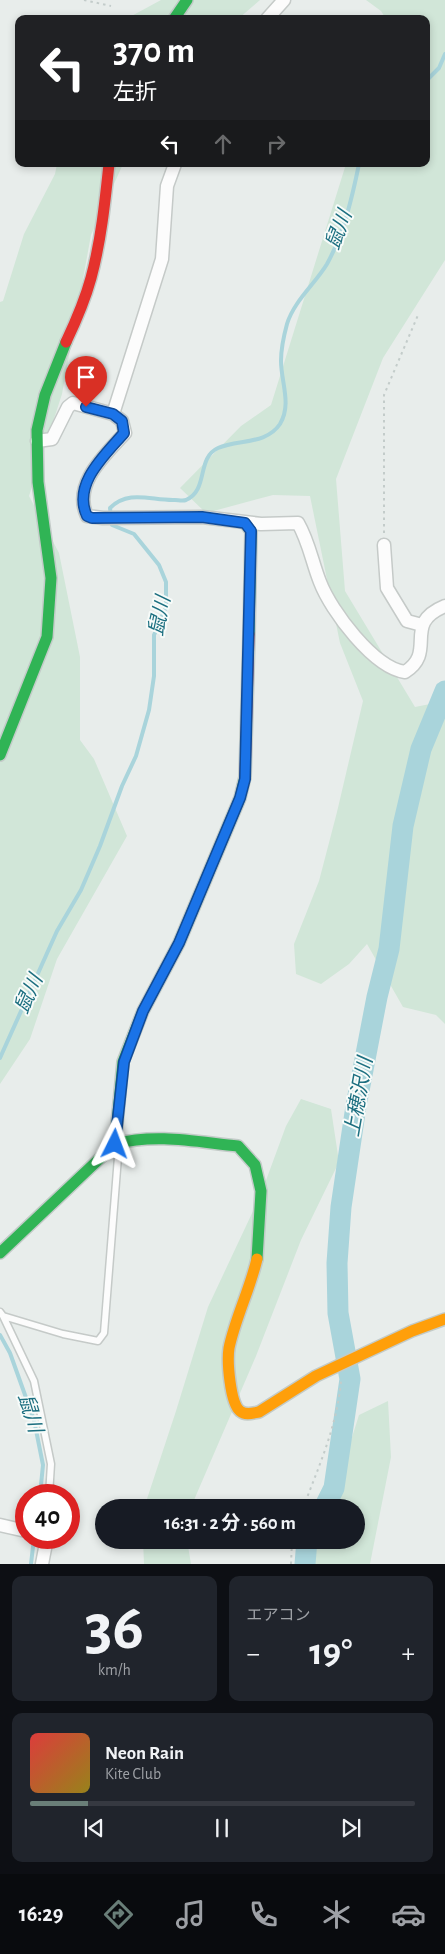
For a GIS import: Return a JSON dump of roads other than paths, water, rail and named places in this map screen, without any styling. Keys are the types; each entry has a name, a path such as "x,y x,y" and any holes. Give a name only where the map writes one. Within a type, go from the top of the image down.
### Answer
{"street":[{"path":"177,15 187,0"},
{"path":"271,15 284,0"},
{"path":"0,755 47,638 50,619 50,571 37,473 37,441 42,408 86,295 96,260 109,167"},
{"path":"113,414 162,259 167,186 174,167"},
{"path":"37,441 52,439 68,407 73,403 113,414 122,421 124,433 93,468 85,487 83,508 87,516 103,518 202,517 245,523 298,523 306,538 320,582 331,605 350,630 382,663 396,671 405,672 412,668 420,657 422,625 432,611 445,606"},
{"path":"115,1144 124,1062 143,1011 179,943 240,798 245,779 251,531 245,523"},
{"path":"384,545 387,588 407,621 422,625"},
{"path":"0,1253 115,1144 128,1139 153,1138 238,1146 255,1165 261,1191 258,1255 229,1350 229,1376 236,1405 241,1412 248,1414 259,1412 316,1376 412,1331 445,1319"},
{"path":"0,1525 15,1528"},
{"path":"42,1564 45,1549"}],"lane":[{"path":"2,1314 63,1334 98,1341 104,1333 118,1158 115,1144"},
{"path":"2,1314 34,1381 51,1464 50,1484"}],"waterway":[{"name":"鼠川","path":"430,77 439,68 445,54"},
{"name":"鼠川","path":"0,1058 57,931 81,890 100,846 122,786 136,756 149,710 154,676 154,635 166,607 166,582 159,565 134,534 112,525 110,508 117,502 133,497 186,500 198,489 204,466 211,453 226,445 260,438 274,431 280,424 286,401 281,361 287,324 300,300 327,264 333,252 347,215 358,167"},
{"name":"上穂沢川","path":"328,1499 334,1488 350,1379 338,1313 337,1263 341,1207 356,1106 377,997 389,949 403,826 421,749 445,691"},
{"name":"鼠川","path":"0,1335 10,1353 34,1420 43,1465 41,1484"},
{"name":"鼠川","path":"31,1564 33,1549"},
{"name":"上穂沢川","path":"305,1564 306,1549"}]}
